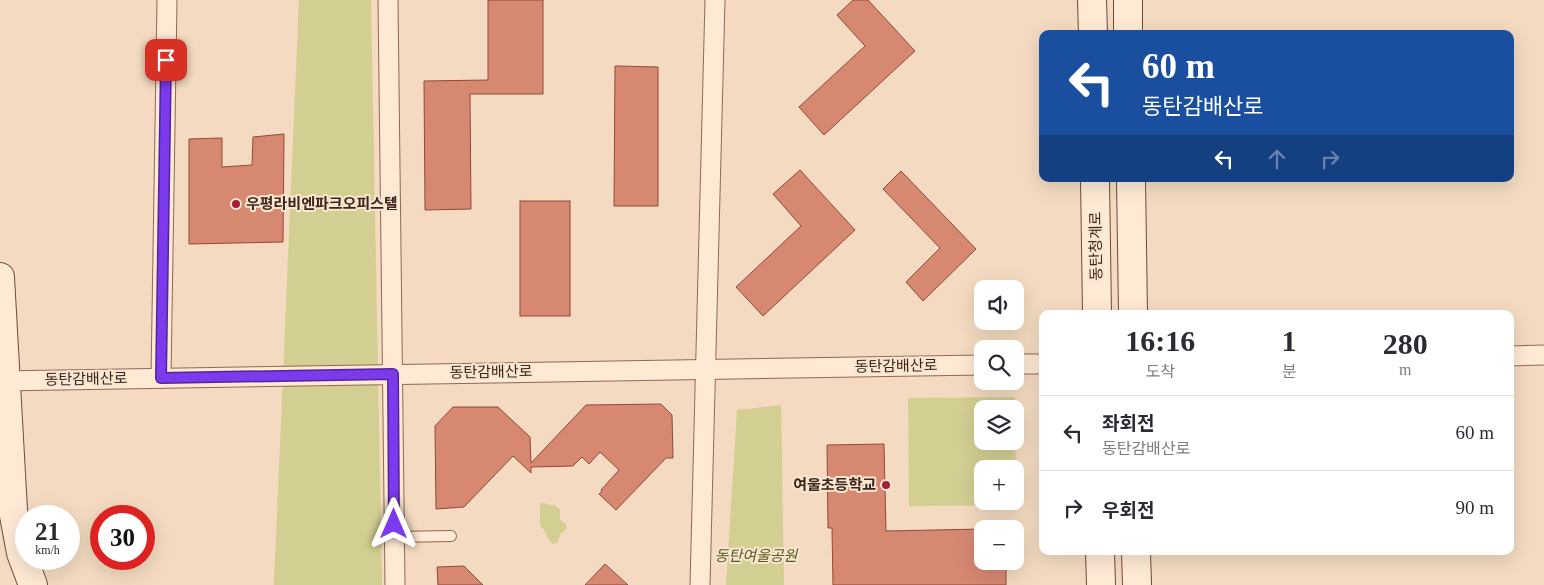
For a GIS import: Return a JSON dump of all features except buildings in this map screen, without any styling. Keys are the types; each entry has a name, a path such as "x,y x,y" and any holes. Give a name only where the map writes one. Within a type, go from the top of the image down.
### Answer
{"street":[{"path":"161,378 167,0"},
{"path":"388,0 394,585"},
{"path":"700,585 715,0"},
{"path":"1092,0 1093,30"},
{"path":"1128,0 1128,30"},
{"name":"동탄청계로","path":"1095,182 1097,310"},
{"path":"1131,182 1133,310"},
{"path":"0,277 3,381 14,510 21,553 33,585"},
{"path":"1514,356 1544,355"},
{"path":"1024,364 1039,364"},
{"name":"동탄감배산로","path":"3,381 974,365"},
{"path":"1100,555 1101,585"},
{"path":"1136,555 1137,585"}],"lane":[{"path":"394,537 451,536"}],"green space":[{"path":"299,0 371,0 382,585 274,585"},
{"path":"1015,397 1015,400 974,400 974,450 1015,450 1015,460 974,460 974,505 909,506 908,398"},
{"name":"동탄여울공원","path":"781,405 784,585 726,585 737,410"},
{"path":"541,503 555,505 560,510 560,520 566,524 567,529 561,533 557,543 553,544 551,542 540,525"}],"place":[{"name":"우평라비엔파크오피스텔","path":"236,204"},
{"name":"여울초등학교","path":"886,485"}],"route":[{"path":"166,60 161,378 393,374 394,524"}]}
